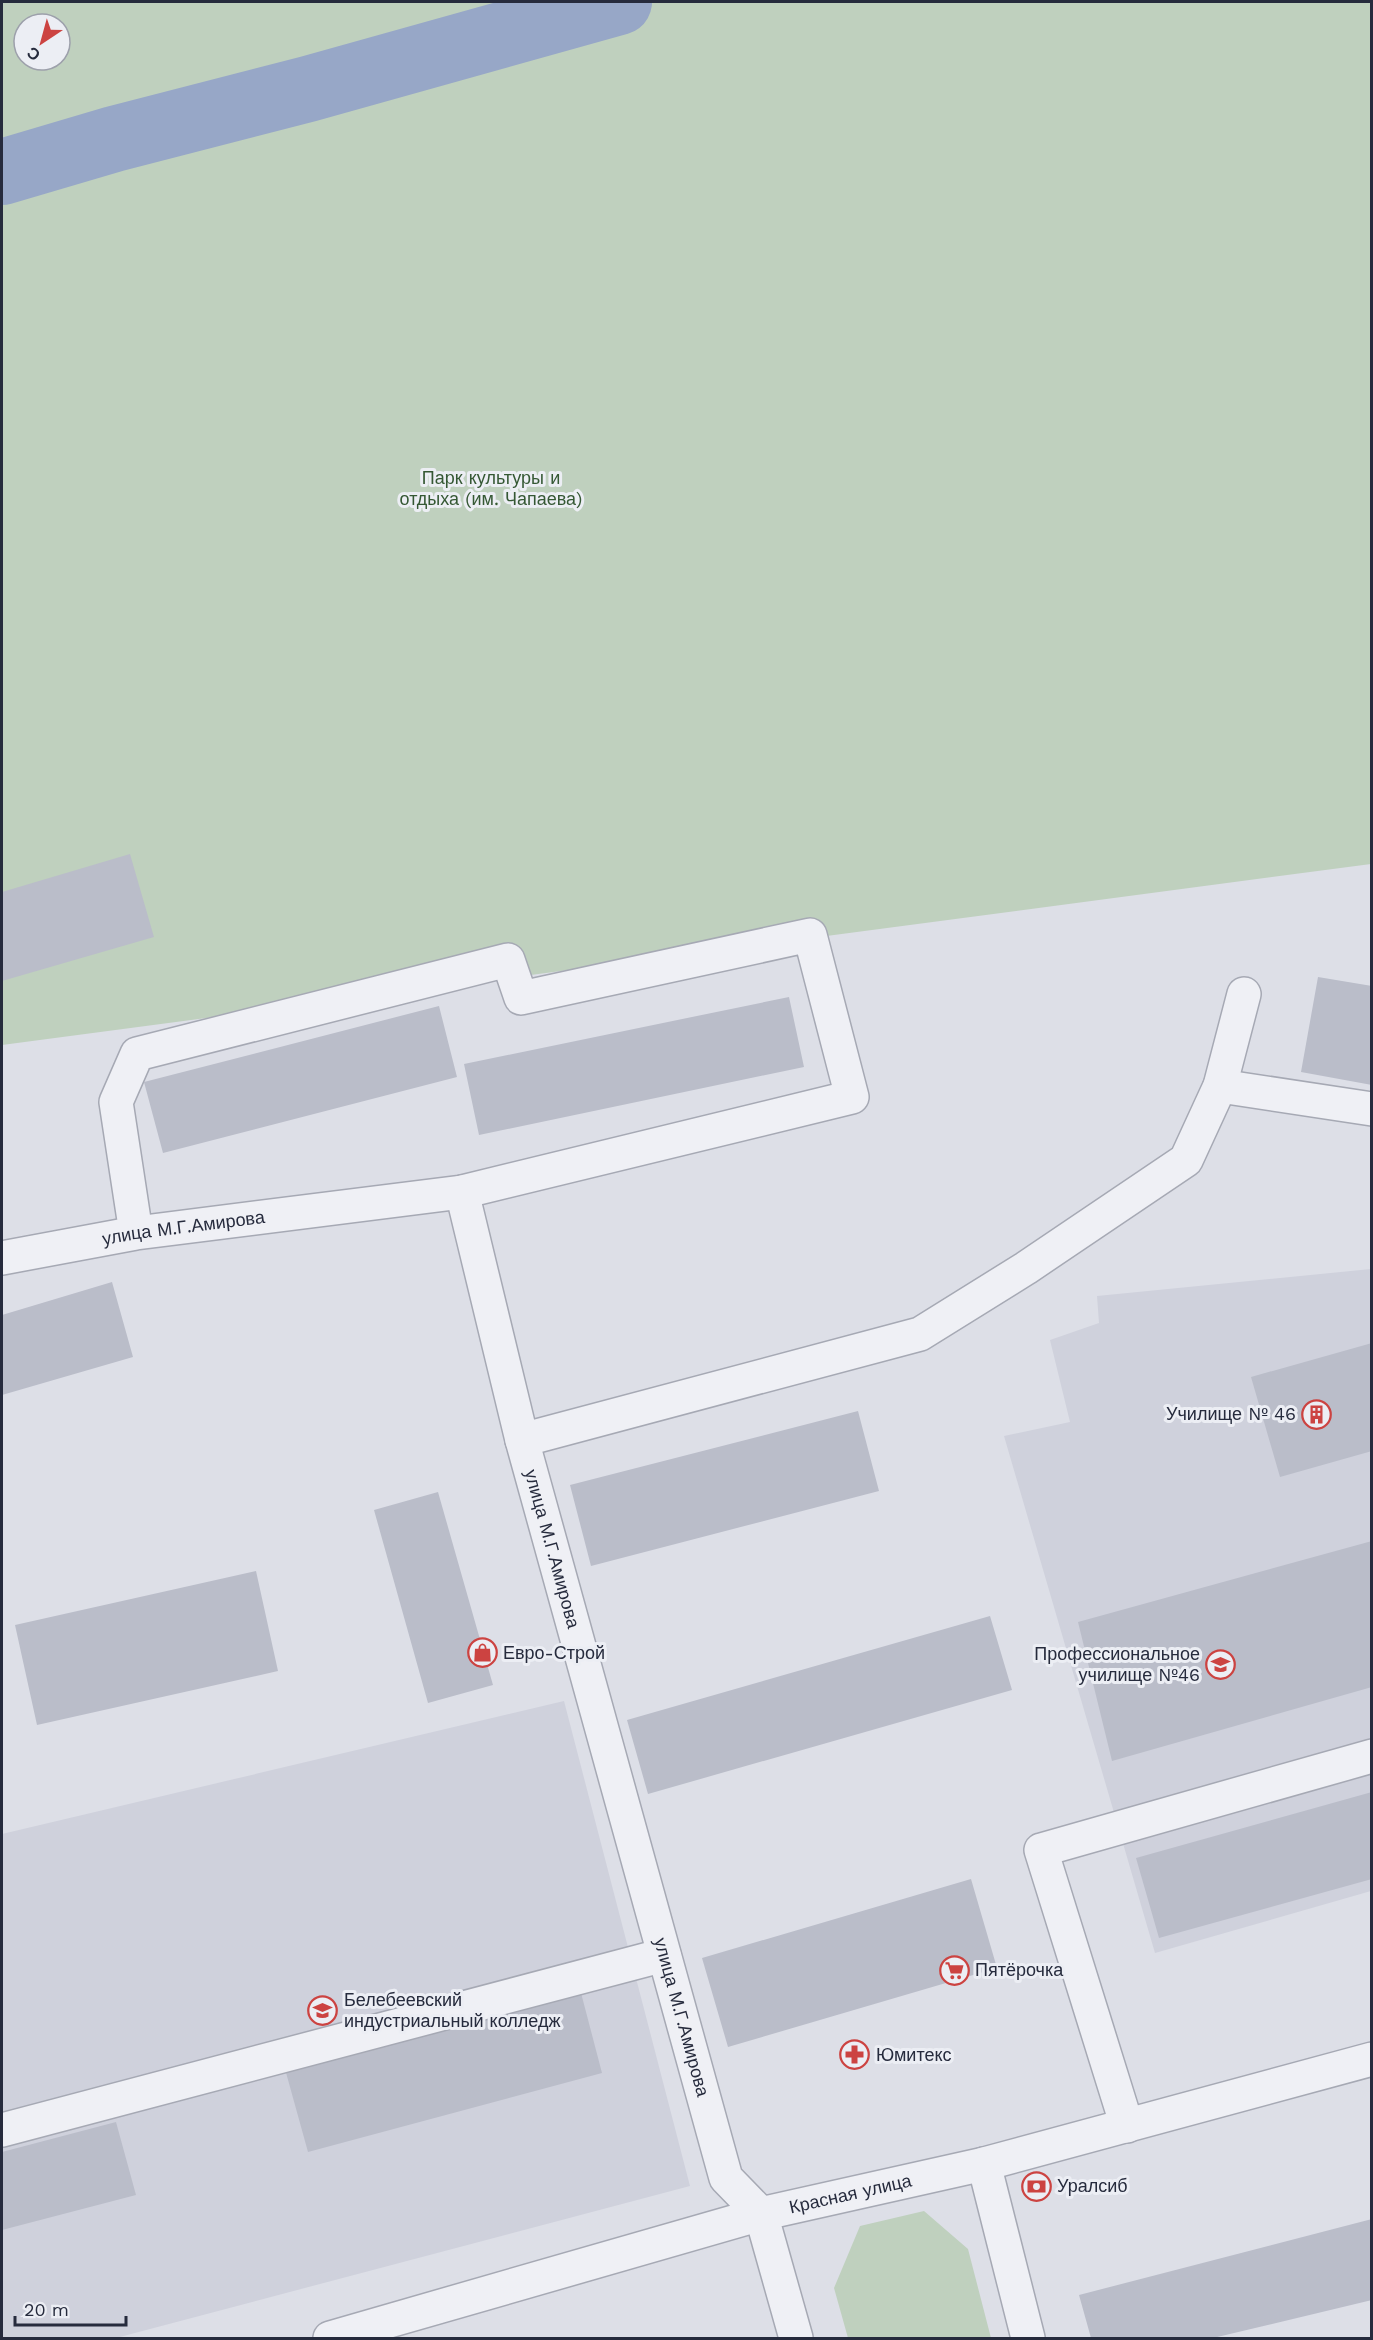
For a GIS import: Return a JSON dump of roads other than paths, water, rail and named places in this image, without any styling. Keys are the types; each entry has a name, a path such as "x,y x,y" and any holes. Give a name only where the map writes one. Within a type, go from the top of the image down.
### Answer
{"street":[{"path":"136,1233 116,1101 137,1054 508,960 521,998 810,934 852,1097 462,1192"},
{"path":"522,1440 920,1334 1026,1268 1186,1160 1220,1086 1244,994"},
{"path":"1220,1086 1371,1108"},
{"name":"улица М.Г.Амирова","path":"2,1258 136,1233 462,1192 522,1440 726,2178 761,2214 796,2338"},
{"path":"1127,2126 1041,1850 1371,1756"},
{"path":"2,2130 664,1955"},
{"name":"Красная улица","path":"330,2338 761,2214 984,2164 1371,2059"},
{"path":"984,2164 1028,2338"}],"waterway":[{"path":"2,172 114,139 308,89 619,2"}],"place":[{"name":"Училище № 46","path":"1317,1414"},
{"name":"Евро-Строй","path":"482,1653"},
{"name":"Профессиональное училище №46","path":"1221,1664"},
{"name":"Пятёрочка","path":"954,1970"},
{"name":"Белебеевский индустриальный колледж","path":"323,2010"},
{"name":"Юмитекс","path":"855,2055"},
{"name":"Уралсиб","path":"1036,2186"}],"park label":[{"name":"Парк культуры и отдыха (им. Чапаева)","path":"491,488"}]}
